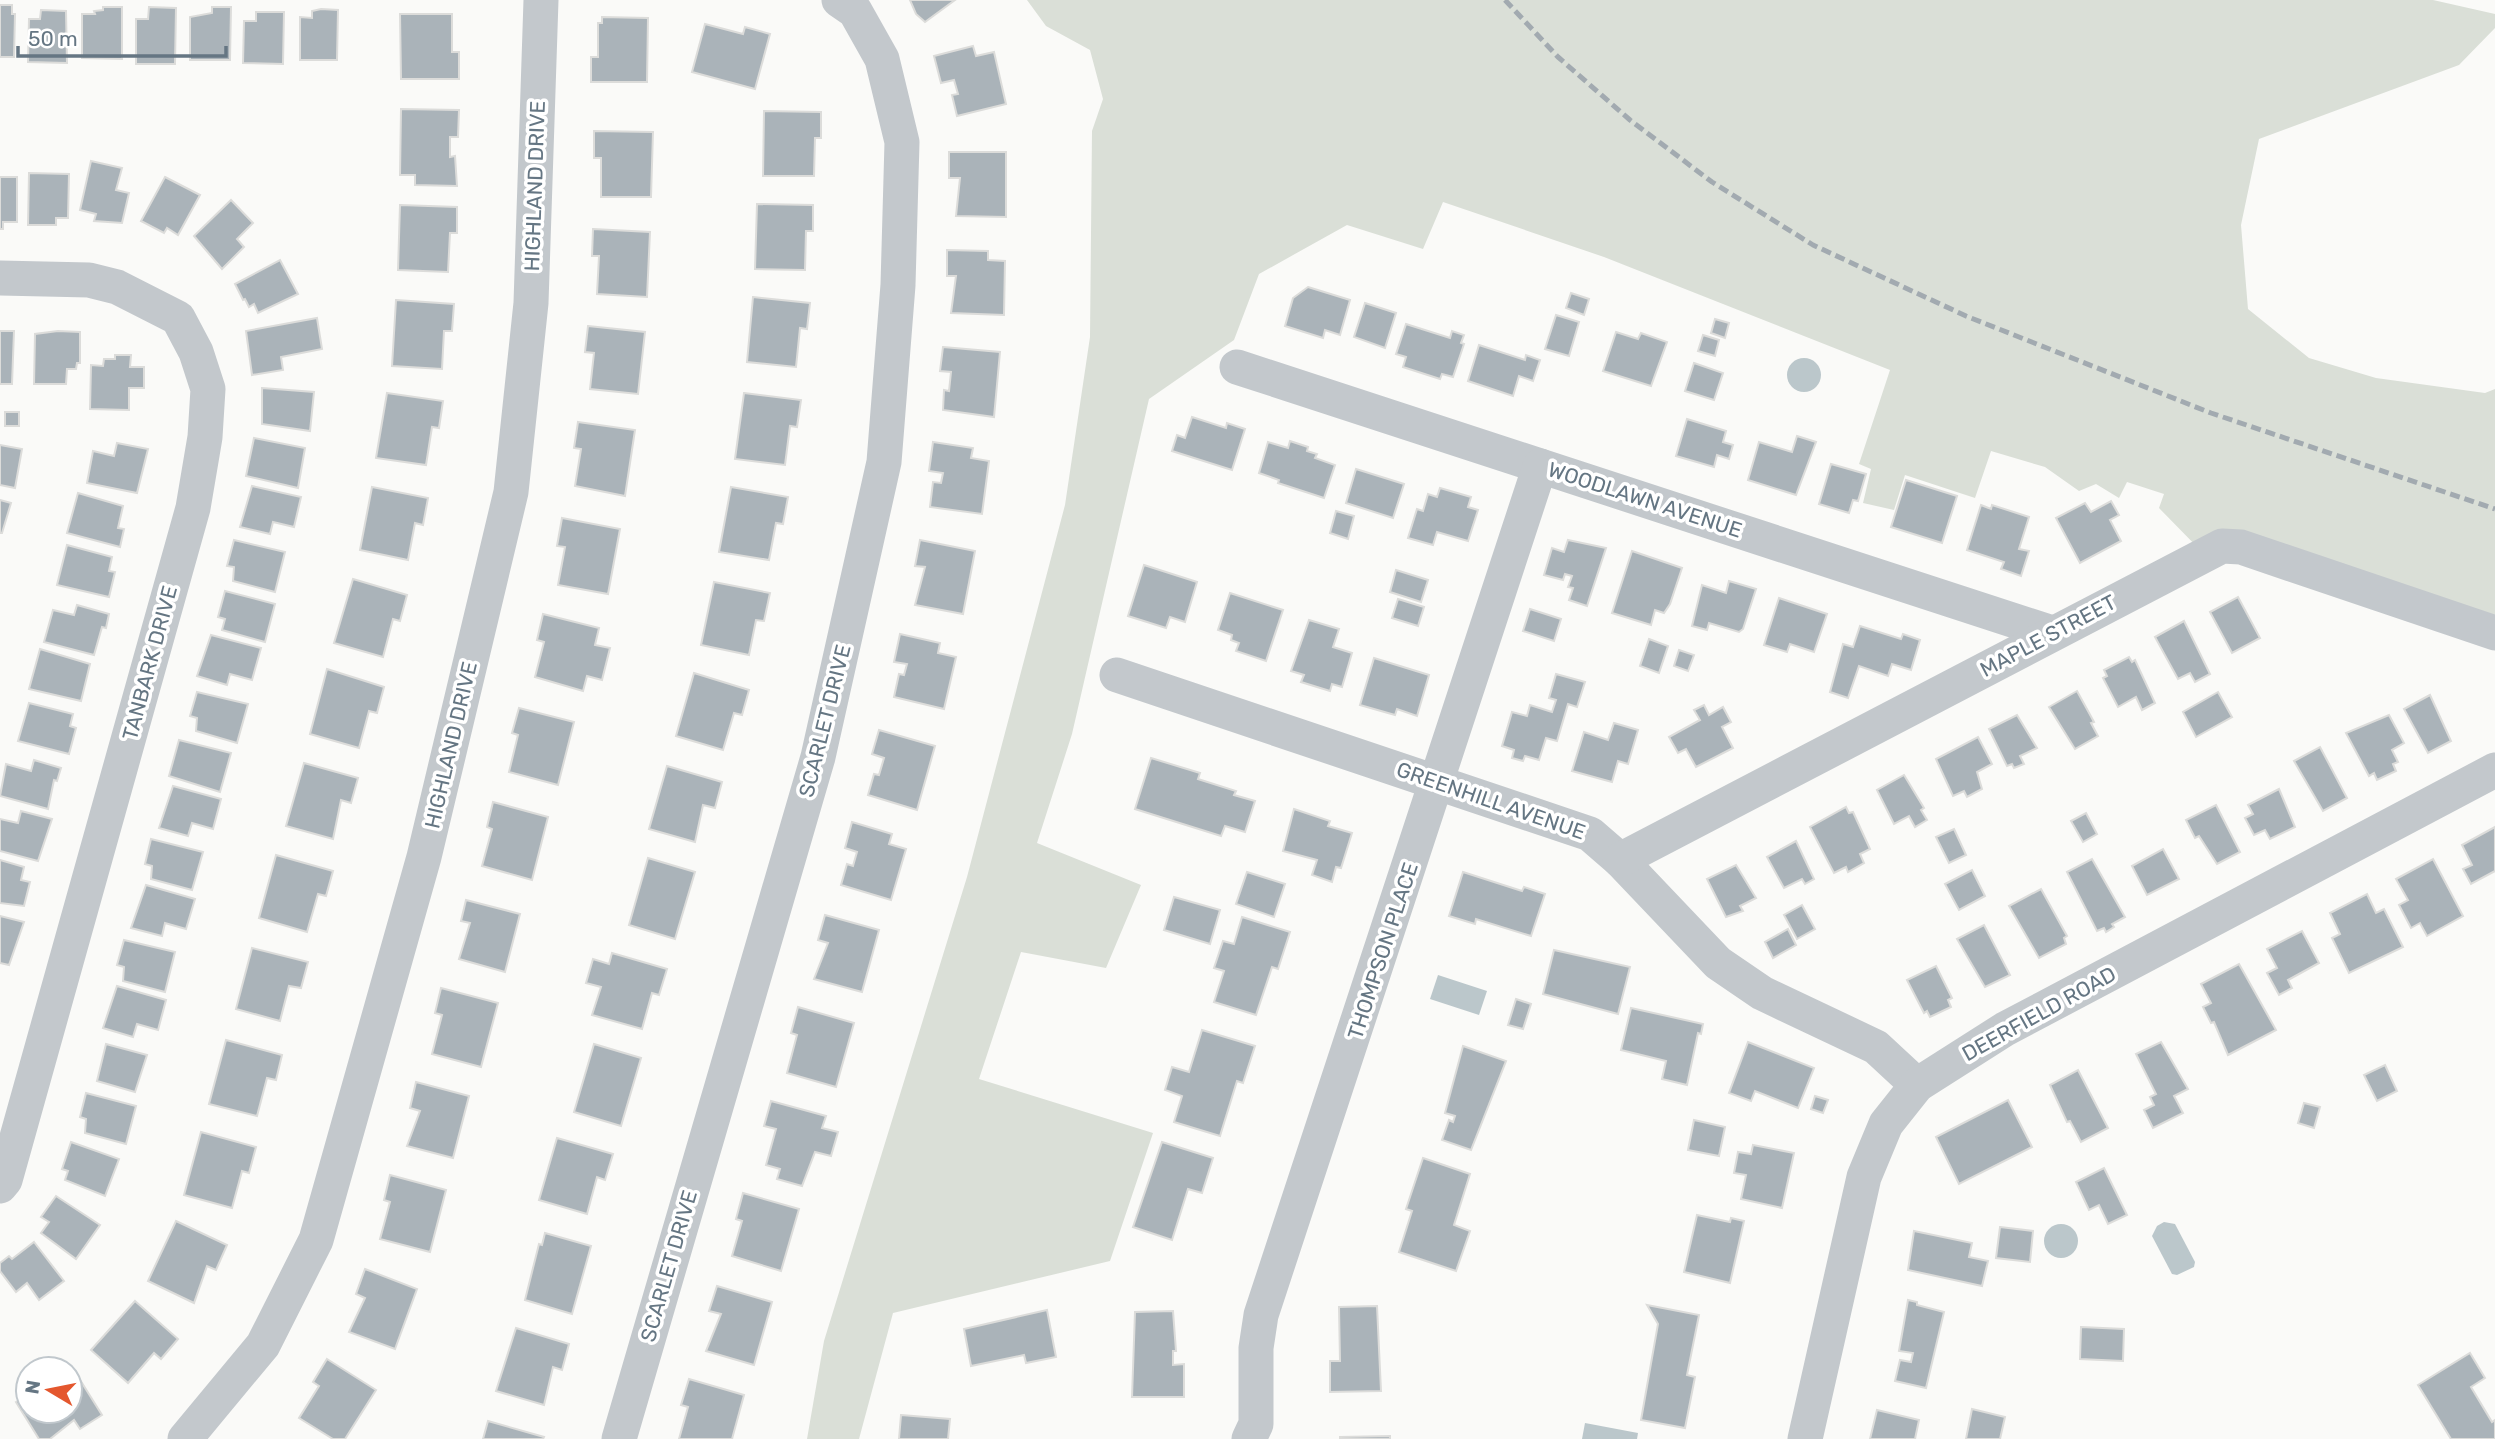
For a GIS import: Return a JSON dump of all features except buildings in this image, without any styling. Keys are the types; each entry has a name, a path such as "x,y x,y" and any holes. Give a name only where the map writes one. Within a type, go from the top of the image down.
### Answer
{"street":[{"name":"HIGHLAND DRIVE","path":"184,1439 263,1345 316,1240 424,857 511,492 531,303 541,0"},
{"name":"SCARLET DRIVE","path":"618,1439 818,757 884,462 898,285 902,142 882,59 855,11 839,0"},
{"name":"TANBARK DRIVE","path":"0,278 89,280 117,287 178,318 196,352 208,389 205,438 193,508 45,1045 5,1180 0,1186"},
{"name":"WOODLAWN AVENUE","path":"1237,368 2052,633"},
{"name":"THOMPSON PLACE","path":"1249,1439 1256,1424 1256,1348 1261,1315 1540,466"},
{"name":"MAPLE STREET","path":"1620,860 2222,546 2241,547 2495,633"},
{"name":"GREENHILL AVENUE","path":"1116,675 1590,834 1620,860 1718,962 1762,993 1877,1048 1917,1085"},
{"name":"DEERFIELD ROAD","path":"1805,1439 1864,1177 1886,1124 1917,1085 2005,1030 2495,770"}],"shaded area":[{"path":"1027,0 2433,0 2495,14 2495,28 2459,65 2259,139 2241,225 2248,309 2309,358 2376,378 2485,393 2495,389 2495,633 2204,554 2159,508 2164,494 2127,482 2119,498 2096,484 2079,491 2045,467 1991,451 1975,498 1905,475 1894,510 1863,503 1871,469 1859,464 1890,370 1604,257 1443,202 1423,249 1347,225 1259,274 1234,340 1149,399 1072,734 1037,843 1141,885 1106,968 1021,952 979,1079 1153,1133 1110,1261 893,1313 859,1439 807,1439 824,1341 967,877 1065,505 1090,337 1092,131 1103,99 1090,50 1046,26"},
{"path":"1804,358 1816,363 1821,375 1816,387 1804,392 1792,387 1787,375 1792,363"},
{"path":"1438,975 1487,991 1479,1015 1430,999"},
{"path":"2164,1222 2175,1224 2195,1262 2194,1267 2177,1275 2172,1274 2152,1236 2157,1226"},
{"path":"2061,1224 2073,1229 2078,1241 2073,1253 2061,1258 2049,1253 2044,1241 2049,1229"},
{"path":"1585,1423 1638,1433 1637,1439 1582,1439"}],"railway":[{"path":"1505,0 1558,57 1630,120 1712,182 1813,245 1966,316 2211,413 2495,509"}]}
